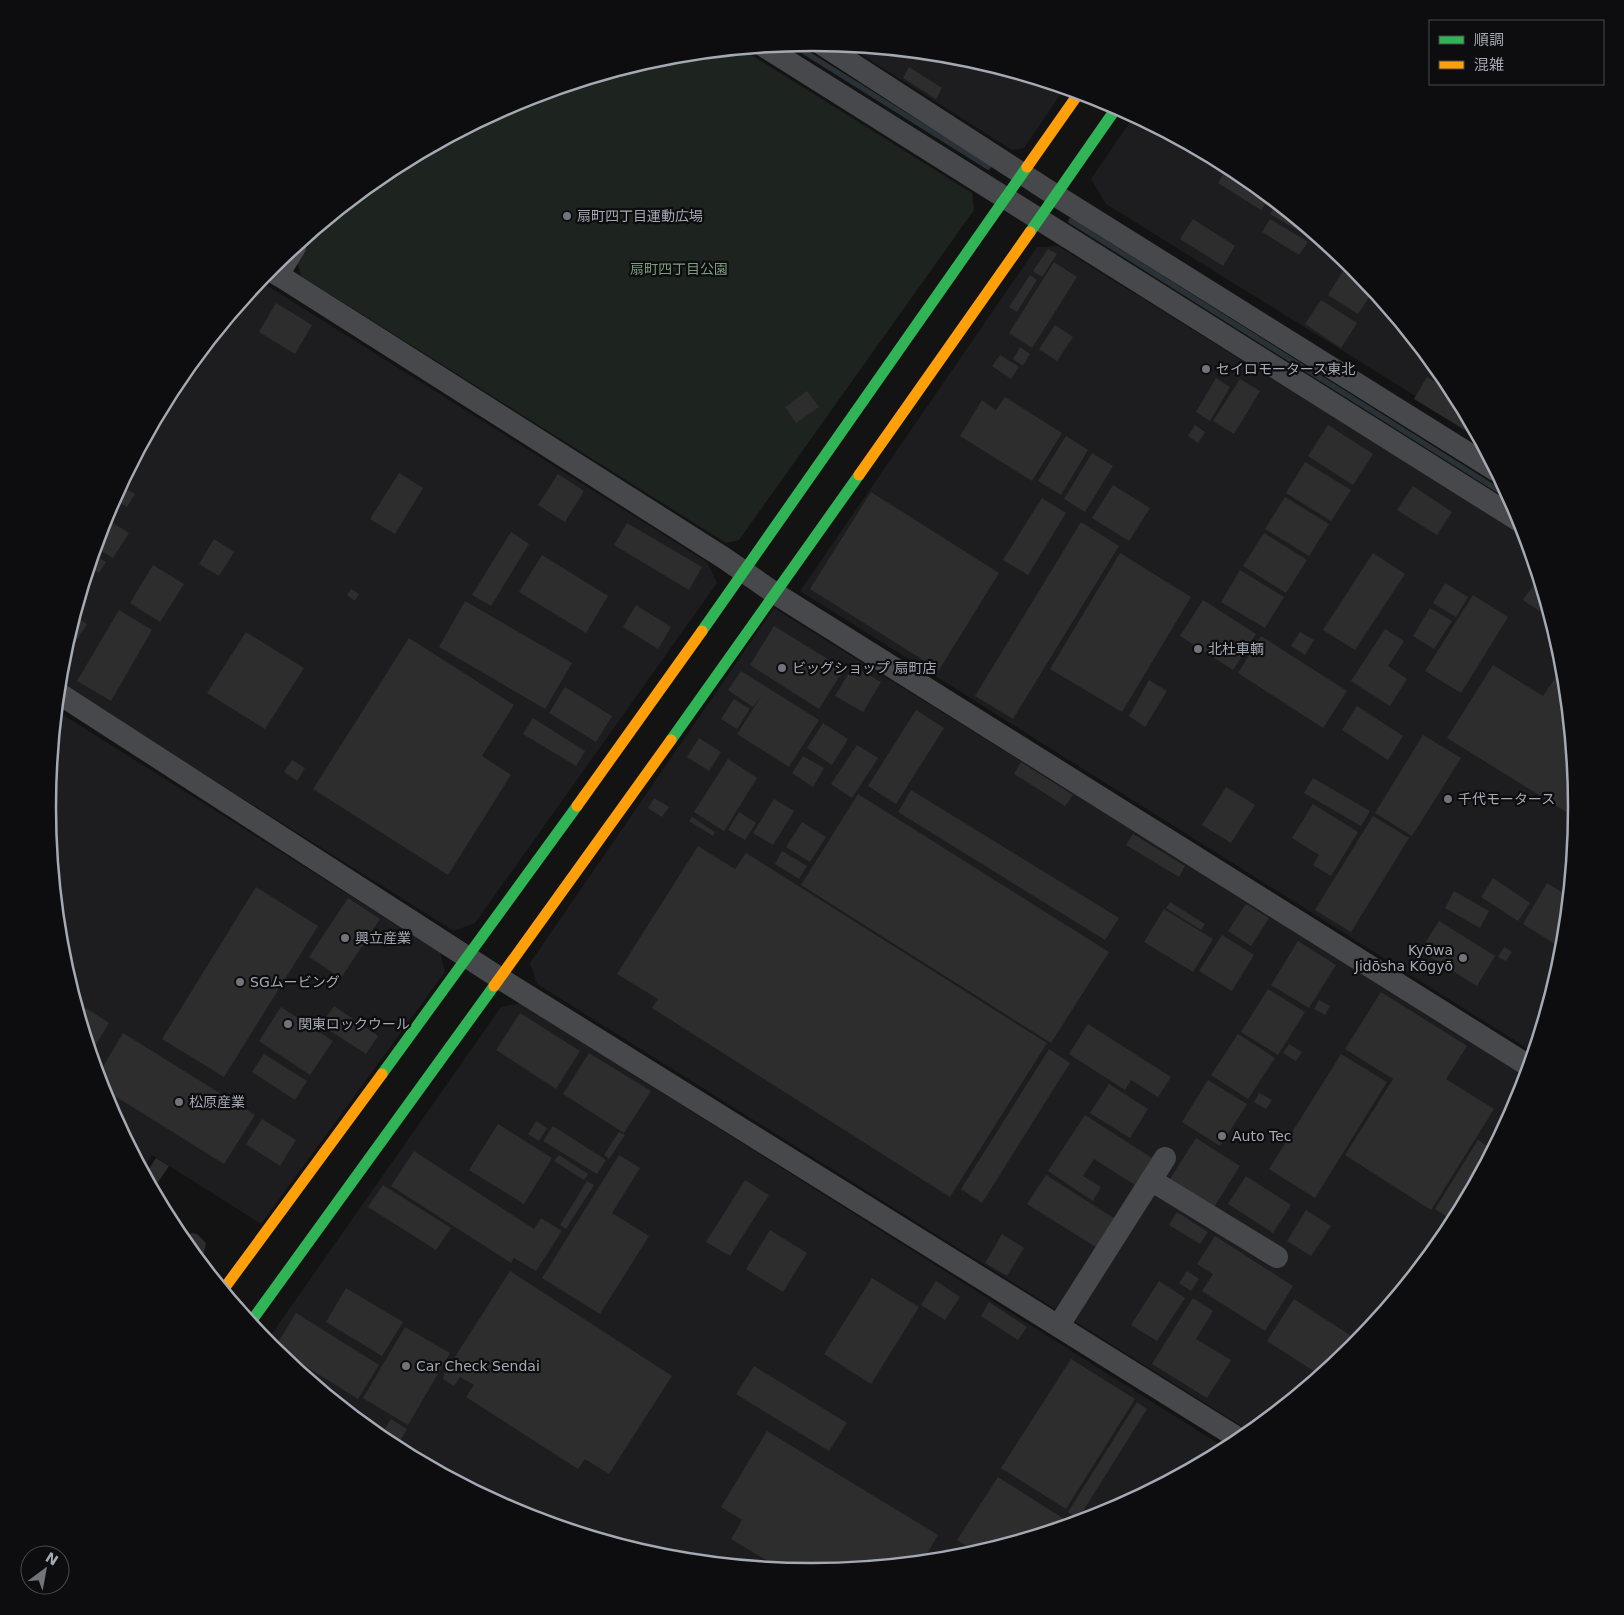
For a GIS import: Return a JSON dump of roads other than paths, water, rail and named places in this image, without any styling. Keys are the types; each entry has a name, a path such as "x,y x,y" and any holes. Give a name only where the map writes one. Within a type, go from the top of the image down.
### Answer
{"street":[{"path":"834,52 1055,195 1485,464"},
{"path":"773,53 1509,515"},
{"path":"227,1286 468,958 744,572 1075,99"},
{"path":"254,1318 501,979 776,594 1112,114"},
{"path":"276,274 776,594 1524,1063"},
{"path":"64,697 501,979 1233,1435"},
{"path":"1059,1325 1165,1158"},
{"path":"1151,1180 1277,1257"}],"waterway":[{"path":"804,51 988,167"},
{"path":"1071,221 1498,490"}],"place":[{"name":"扇町四丁目運動広場","path":"567,216"},
{"name":"セイロモータース東北","path":"1206,369"},
{"name":"北杜車輌","path":"1198,649"},
{"name":"ビッグショップ 扇町店","path":"782,668"},
{"name":"千代モータース","path":"1448,799"},
{"name":"興立産業","path":"345,938"},
{"name":"Kyōwa Jidōsha Kōgyō","path":"1463,958"},
{"name":"SGムービング","path":"240,982"},
{"name":"関東ロックウール","path":"288,1024"},
{"name":"松原産業","path":"179,1102"},
{"name":"Auto Tec","path":"1222,1136"},
{"name":"Car Check Sendai","path":"406,1366"}],"park label":[{"name":"扇町四丁目公園","path":"679,269"}]}
